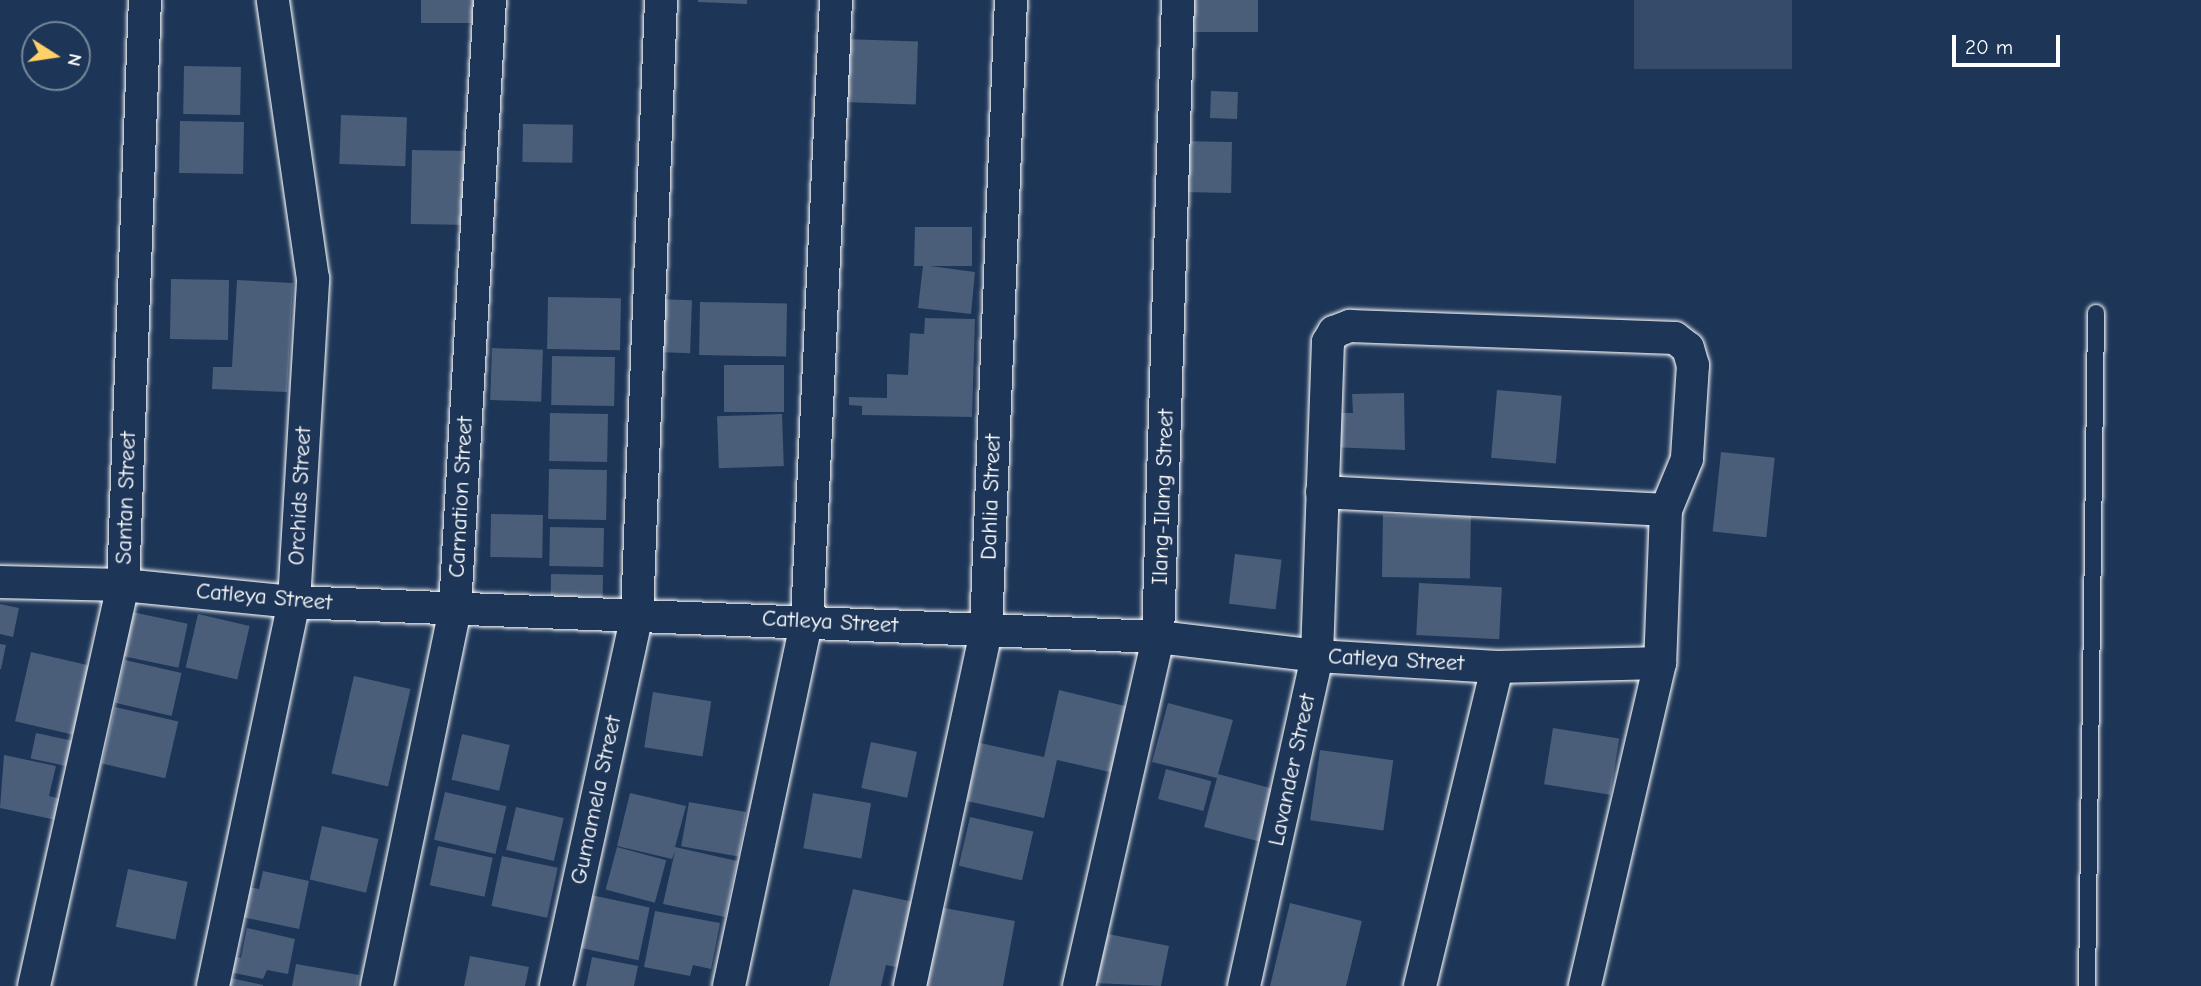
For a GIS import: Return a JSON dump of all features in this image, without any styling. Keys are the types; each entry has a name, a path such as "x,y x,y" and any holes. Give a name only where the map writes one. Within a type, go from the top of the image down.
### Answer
{"street":[{"name":"Santan Street","path":"34,986 123,584 145,0"},
{"name":"Orchids Street","path":"214,986 294,602 313,279 273,0"},
{"name":"Carnation Street","path":"377,986 455,608 490,0"},
{"name":"Gumamela Street","path":"556,986 636,614 661,0"},
{"path":"729,986 807,620 836,0"},
{"name":"Dahlia Street","path":"910,986 986,630 1011,0"},
{"name":"Ilang-Ilang Street","path":"1079,986 1158,637 1178,0"},
{"name":"Lavander Street","path":"1244,986 1317,656 1328,342 1334,332 1350,326 1675,338 1688,348 1693,365 1687,459 1666,510"},
{"path":"1322,492 1666,510 1660,663 1585,986"},
{"name":"Catleya Street","path":"0,582 123,584 294,602 807,620 1158,637 1317,656 1497,667 1660,663"},
{"path":"1420,986 1497,667"}],"lane":[{"path":"2087,986 2096,313"}],"shaded area":[{"path":"1634,0 1792,0 1792,69 1634,69"}],"building":[{"path":"421,0 489,0 489,23 421,23"},
{"path":"747,0 747,4 698,2"},
{"path":"1187,0 1258,0 1258,32 1187,32"},
{"path":"845,39 918,42 916,105 843,102"},
{"path":"184,66 241,67 240,115 183,114"},
{"path":"1211,91 1238,92 1237,119 1210,118"},
{"path":"341,115 407,117 405,166 339,164"},
{"path":"180,121 244,122 243,174 179,173"},
{"path":"523,124 573,125 572,163 522,162"},
{"path":"1181,141 1232,142 1231,193 1180,192"},
{"path":"412,150 471,151 470,225 411,224"},
{"path":"915,227 972,227 972,266 930,266 975,272 971,314 918,308 923,266 914,266"},
{"path":"171,279 229,280 228,340 170,339"},
{"path":"237,280 293,283 287,392 212,389 213,367 232,367"},
{"path":"548,297 621,298 620,350 547,349"},
{"path":"658,299 692,300 690,353 656,352"},
{"path":"700,302 787,304 786,357 699,355"},
{"path":"925,318 975,319 972,417 862,415 862,406 849,405 849,397 887,398 887,374 908,375 910,333 924,334"},
{"path":"492,348 543,350 541,402 490,400"},
{"path":"552,356 615,357 614,406 551,405"},
{"path":"724,365 784,365 784,412 724,412"},
{"path":"1497,390 1562,396 1556,463 1491,458"},
{"path":"1404,393 1405,450 1329,447 1328,413 1353,413 1352,394"},
{"path":"550,413 608,414 607,462 549,461"},
{"path":"782,414 784,466 719,468 717,416"},
{"path":"1721,452 1775,458 1766,537 1713,532"},
{"path":"549,469 607,470 606,520 548,519"},
{"path":"491,514 543,515 542,558 490,557"},
{"path":"1383,515 1471,517 1470,579 1382,577"},
{"path":"550,527 604,528 603,567 549,566"},
{"path":"1235,554 1282,560 1276,609 1229,604"},
{"path":"551,574 603,575 602,609 550,608"},
{"path":"1419,583 1502,587 1499,639 1416,635"},
{"path":"0,604 19,608 13,637 0,634"},
{"path":"132,612 188,624 178,668 123,656"},
{"path":"198,614 250,626 237,680 186,668"},
{"path":"0,644 6,645 1,669 0,669"},
{"path":"31,652 91,666 75,735 15,721"},
{"path":"125,660 182,673 172,716 115,703"},
{"path":"354,676 411,689 388,786 332,773"},
{"path":"1059,690 1129,707 1114,773 1057,760 1044,818 967,801 980,743 1044,757"},
{"path":"653,692 711,701 703,757 644,747"},
{"path":"1168,703 1233,720 1218,774 1274,789 1261,842 1204,827 1217,778 1152,762"},
{"path":"115,707 178,722 165,778 102,764"},
{"path":"1553,728 1619,738 1610,795 1544,784"},
{"path":"36,733 83,743 78,768 31,758"},
{"path":"462,734 510,745 499,791 451,780"},
{"path":"871,742 917,752 907,798 861,788"},
{"path":"1320,750 1393,760 1383,831 1310,820"},
{"path":"4,755 56,766 49,796 61,799 56,820 0,808"},
{"path":"1166,769 1211,781 1203,811 1158,799"},
{"path":"445,792 506,806 495,854 434,840"},
{"path":"630,793 686,806 675,847 737,861 725,917 663,904 675,851 672,859 617,846"},
{"path":"813,793 871,803 861,858 803,848"},
{"path":"689,802 746,812 738,856 681,846"},
{"path":"516,807 564,818 554,861 506,850"},
{"path":"970,817 1033,832 1022,880 959,866"},
{"path":"322,826 379,839 366,893 310,880"},
{"path":"438,846 493,858 484,897 430,885"},
{"path":"617,847 666,860 655,903 606,890"},
{"path":"502,856 558,868 547,918 491,906"},
{"path":"128,869 188,882 175,939 116,927"},
{"path":"263,871 309,881 299,929 232,915 238,885 259,889"},
{"path":"853,889 914,902 901,968 886,965 881,986 829,986"},
{"path":"591,895 650,907 638,960 580,948"},
{"path":"1290,903 1362,921 1346,986 1270,986"},
{"path":"939,907 1015,921 1003,986 924,986"},
{"path":"655,911 720,923 711,969 693,965 690,976 644,967"},
{"path":"247,928 295,939 288,974 267,970 263,979 220,970 224,955 241,958"},
{"path":"1103,933 1169,946 1161,986 1093,983"},
{"path":"470,956 529,967 525,986 464,986"},
{"path":"592,957 638,966 634,986 586,986"},
{"path":"296,964 359,975 357,986 292,986"},
{"path":"221,976 263,985 263,986 219,986"}]}
